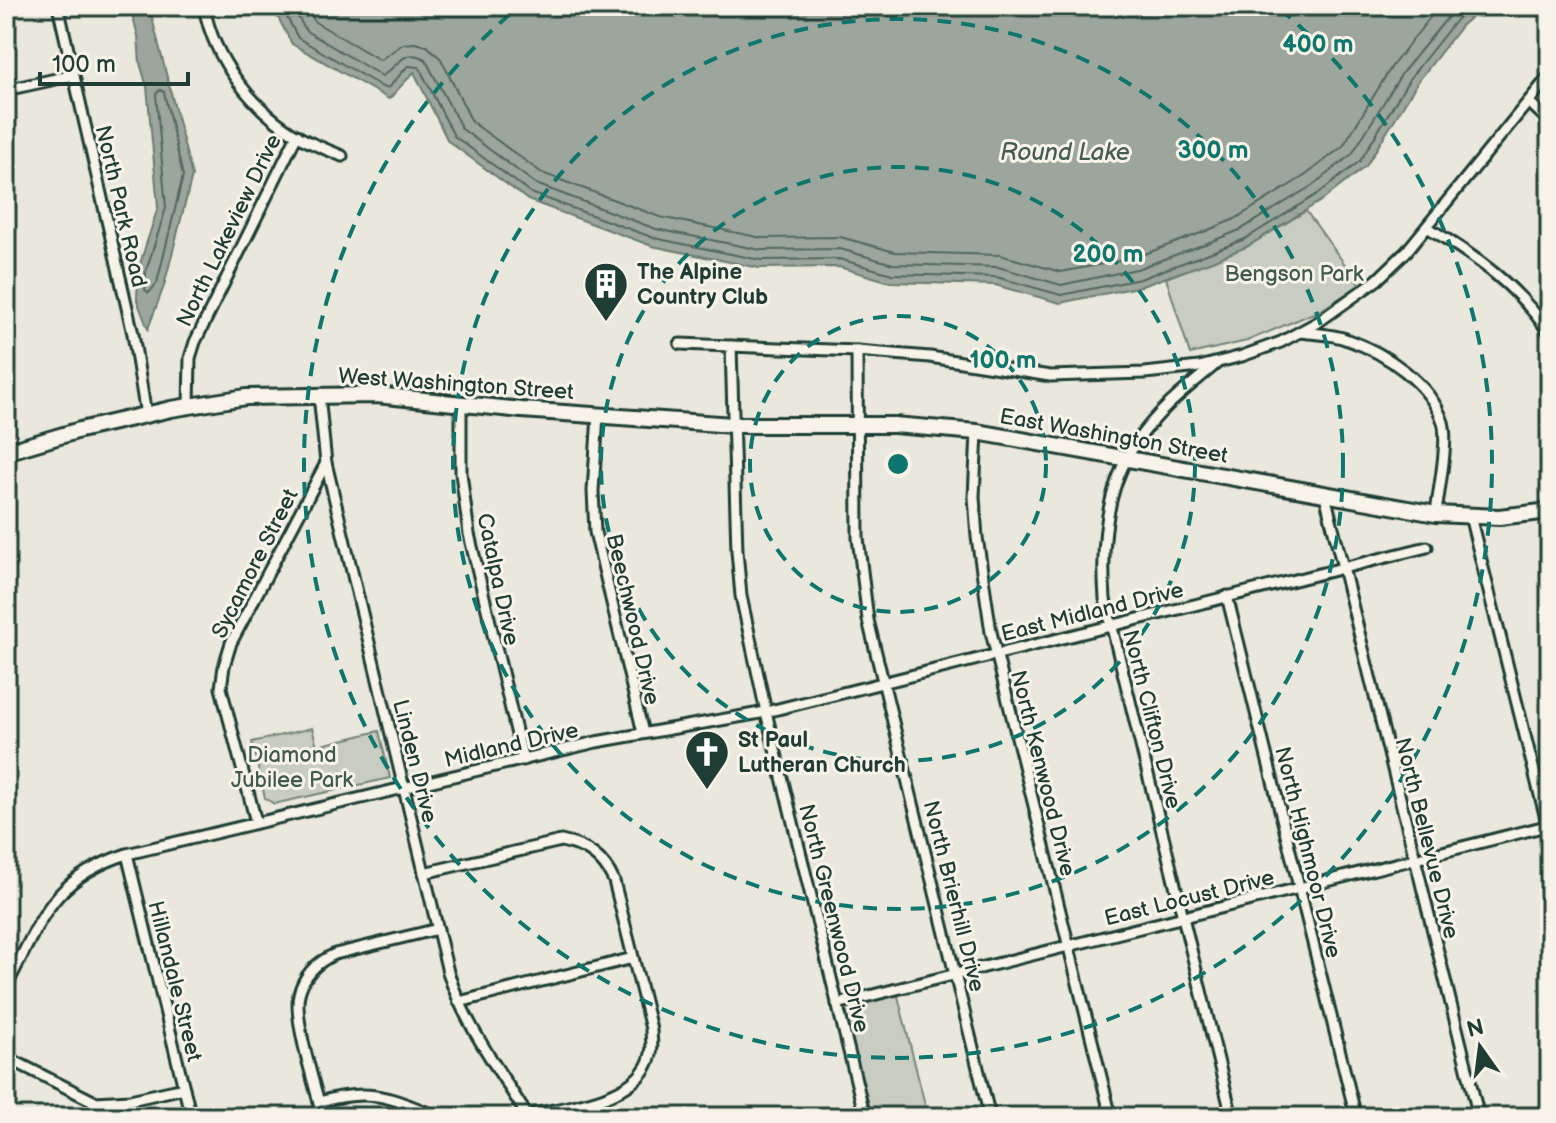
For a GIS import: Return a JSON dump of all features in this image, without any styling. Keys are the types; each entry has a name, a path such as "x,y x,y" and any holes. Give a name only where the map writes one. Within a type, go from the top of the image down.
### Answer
{"main road":[{"name":"West Washington Street","path":"6,452 74,431 246,397 376,395 668,421"},
{"name":"East Washington Street","path":"668,421 733,425 894,425 977,432 1436,514 1499,517 1550,511"}],"street":[{"name":"North Park Road","path":"58,6 133,334 146,415"},
{"name":"North Lakeview Drive","path":"189,406 190,358 195,342 297,135 275,120 247,92 223,59 211,36 204,6"},
{"path":"6,90 74,75"},
{"path":"680,344 857,351 979,363 1023,374 1050,376 1145,373 1199,367 1242,356 1300,332 1350,302 1377,280 1406,252 1550,75"},
{"path":"1529,102 1550,122"},
{"path":"297,135 342,156"},
{"path":"1427,227 1499,275 1550,334"},
{"path":"1300,332 1346,339 1372,351 1399,366 1427,394 1443,423 1436,514"},
{"name":"North Greenwood Drive","path":"731,346 741,596 766,712 865,1117"},
{"name":"North Brierhill Drive","path":"857,351 858,538 863,588 883,682 990,1117"},
{"name":"North Clifton Drive","path":"1218,362 1169,402 1135,443 1117,479 1105,529 1102,560 1111,625 1232,1117"},
{"name":"Linden Drive","path":"319,395 326,463 438,929 459,1002 525,1116"},
{"name":"Catalpa Drive","path":"461,404 461,473 469,534 523,760"},
{"name":"Beechwood Drive","path":"598,415 593,491 595,532 643,733"},
{"name":"North Kenwood Drive","path":"977,432 974,497 982,582 1111,1117"},
{"name":"Sycamore Street","path":"256,822 221,688 224,666 243,618 326,463"},
{"name":"North Bellevue Drive","path":"1325,495 1479,1117"},
{"path":"1470,516 1549,829"},
{"name":"East Midland Drive","path":"766,712 1427,547"},
{"name":"North Highmoor Drive","path":"1227,596 1356,1117"},
{"name":"Midland Drive","path":"6,987 49,904 81,873 104,861 523,760 643,733 766,712"},
{"name":"East Locust Drive","path":"837,1004 1415,859 1549,829"},
{"path":"424,873 561,841 579,844 593,852 607,866 614,881 651,1029 652,1053 633,1085 618,1093 525,1116"},
{"name":"Hillandale Street","path":"127,854 191,1117"},
{"path":"323,1117 299,1021 298,995 308,974 320,961 335,954 438,929"},
{"path":"459,1002 633,958"},
{"path":"6,1057 95,1102 130,1100 184,1088"},
{"path":"319,1102 346,1094 380,1095 439,1117"},
{"path":"90,1117 95,1102"}],"green space":[{"name":"Bengson Park","path":"1306,211 1360,285 1321,310 1247,341 1190,354 1166,278 1248,246"},
{"name":"Diamond Jubilee Park","path":"312,728 317,746 379,731 390,778 274,804 265,798 252,742"},
{"path":"897,992 928,1117 871,1117 846,1016 855,1002"}],"water":[{"path":"130,6 149,6 192,176 164,286 148,329 137,300 138,270 158,207 147,87"},
{"name":"Round Lake","path":"272,6 1484,6 1462,25 1417,83 1366,166 1324,199 1248,246 1212,261 1142,286 1060,303 995,285 890,282 839,267 759,268 652,246 528,200 448,141 414,72 389,99 292,44"}],"place":[{"name":"The Alpine Country Club","path":"606,323"},
{"name":"St Paul Lutheran Church","path":"707,791"}]}
